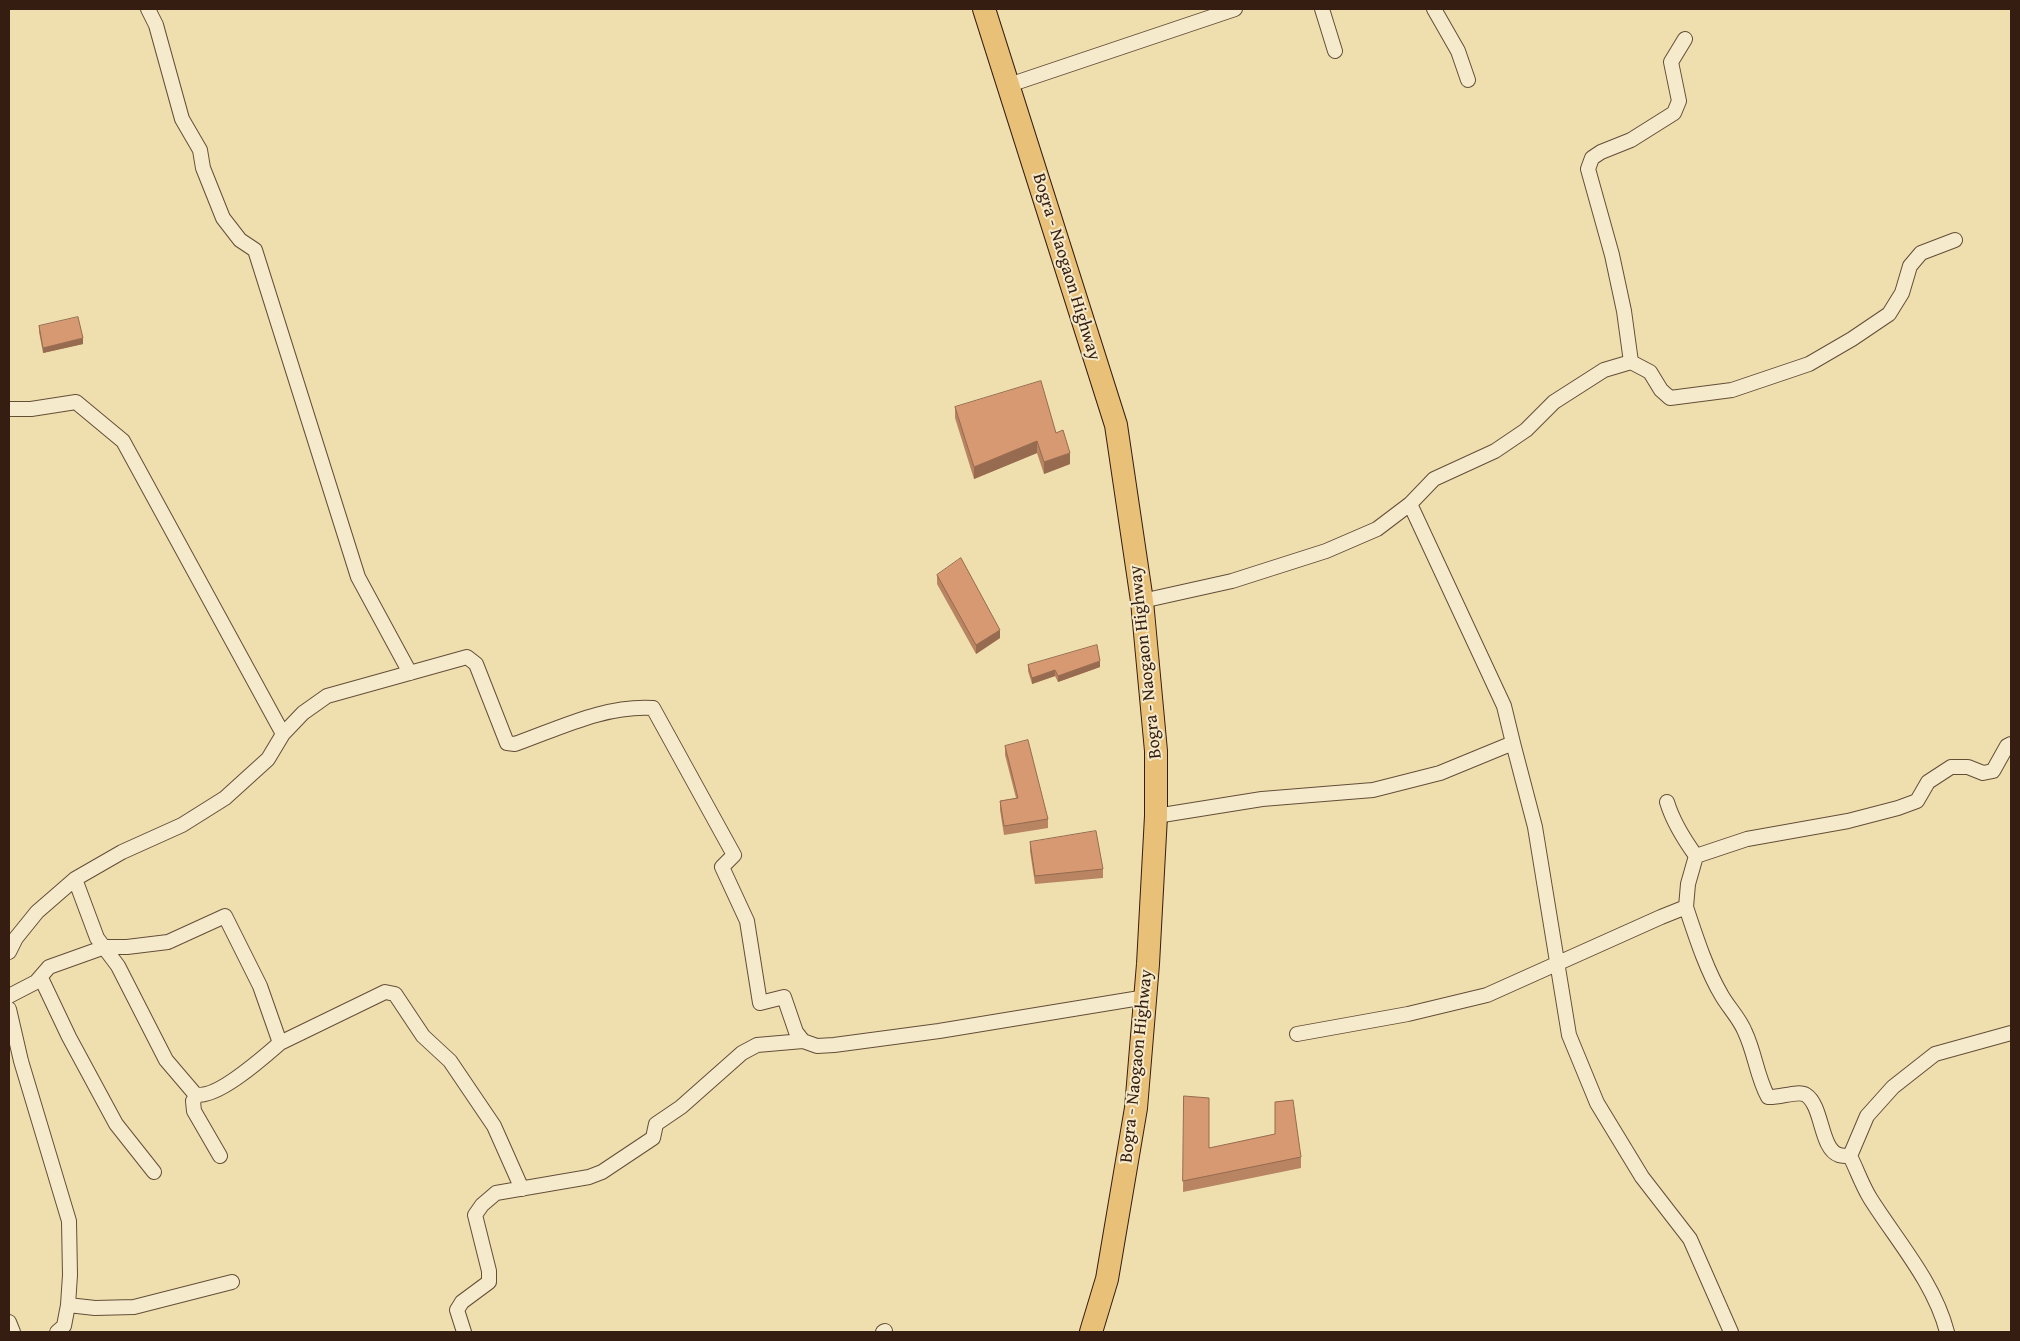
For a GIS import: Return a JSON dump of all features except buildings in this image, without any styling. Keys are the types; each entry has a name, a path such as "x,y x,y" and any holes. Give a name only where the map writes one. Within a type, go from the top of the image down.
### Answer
{"main road":[{"name":"Bogra - Naogaon Highway","path":"984,9 1116,425 1142,602 1156,751 1156,816 1146,997 1136,1108 1107,1279 1091,1332"}],"street":[{"path":"148,9 156,25 182,118 200,150 203,168 223,218 240,240 255,250 358,576 410,673"},
{"path":"1009,85 1236,9"},
{"path":"1322,9 1335,51"},
{"path":"1434,9 1458,51 1468,80"},
{"path":"1631,362 1624,311 1614,264 1588,169 1592,158 1601,152 1631,140 1674,113 1679,101 1671,62 1685,39"},
{"path":"1142,602 1232,582 1326,551 1377,529 1410,504 1434,479 1495,451 1526,430 1554,402 1604,370 1631,362 1650,372 1661,390 1670,398 1732,390 1809,364 1852,339 1889,314 1902,293 1910,266 1922,253 1955,240"},
{"path":"9,409 30,409 76,402 122,441 283,734"},
{"path":"1410,504 1504,706 1536,827 1569,1035 1597,1104 1642,1176 1690,1239 1731,1332"},
{"path":"9,952 16,938 37,912 75,879 122,852 182,824 225,798 268,759 283,734 303,713 327,696 467,657 476,664 507,743 515,744 608,711 635,707 653,708 734,855 722,867 747,921 760,1003 784,997 796,1032 804,1041"},
{"path":"1156,816 1262,799 1373,790 1440,773 1513,743"},
{"path":"1696,856 1747,839 1848,821 1898,808 1917,801 1928,782 1951,767 1968,767 1983,773 1993,771 2007,746 2011,744"},
{"path":"1667,802 1671,817 1680,834 1696,856"},
{"path":"1696,856 1688,884 1686,907 1702,954 1710,971 1722,996 1744,1029 1750,1042 1768,1097 1778,1098 1798,1093 1807,1095 1814,1105 1830,1150 1839,1156 1850,1156"},
{"path":"75,879 97,938 105,947 126,982 166,1060 196,1095 203,1095 238,1078 280,1044 385,992 395,994 423,1036 450,1061 494,1126 522,1189"},
{"path":"1297,1034 1408,1014 1487,995 1661,916 1686,907"},
{"path":"9,996 36,982 49,967 105,947 127,947 168,942 225,916 260,986 280,1044"},
{"path":"41,978 69,1036 116,1124 154,1172"},
{"path":"464,1332 457,1310 462,1302 490,1282 490,1271 475,1215 482,1205 496,1193 589,1177 602,1172 653,1138 656,1124 681,1107 742,1053 757,1046 804,1041 817,1046 834,1045 939,1031 1146,997"},
{"path":"9,1009 21,1061 69,1221 70,1275 68,1305 64,1326 57,1332"},
{"path":"1947,1332 1943,1315 1912,1259 1870,1197 1850,1156 1867,1116 1893,1086 1935,1054 2011,1033"},
{"path":"196,1095 193,1101 194,1111 220,1156"},
{"path":"68,1305 95,1308 134,1307 232,1282"},
{"path":"9,1322 13,1332"}]}
